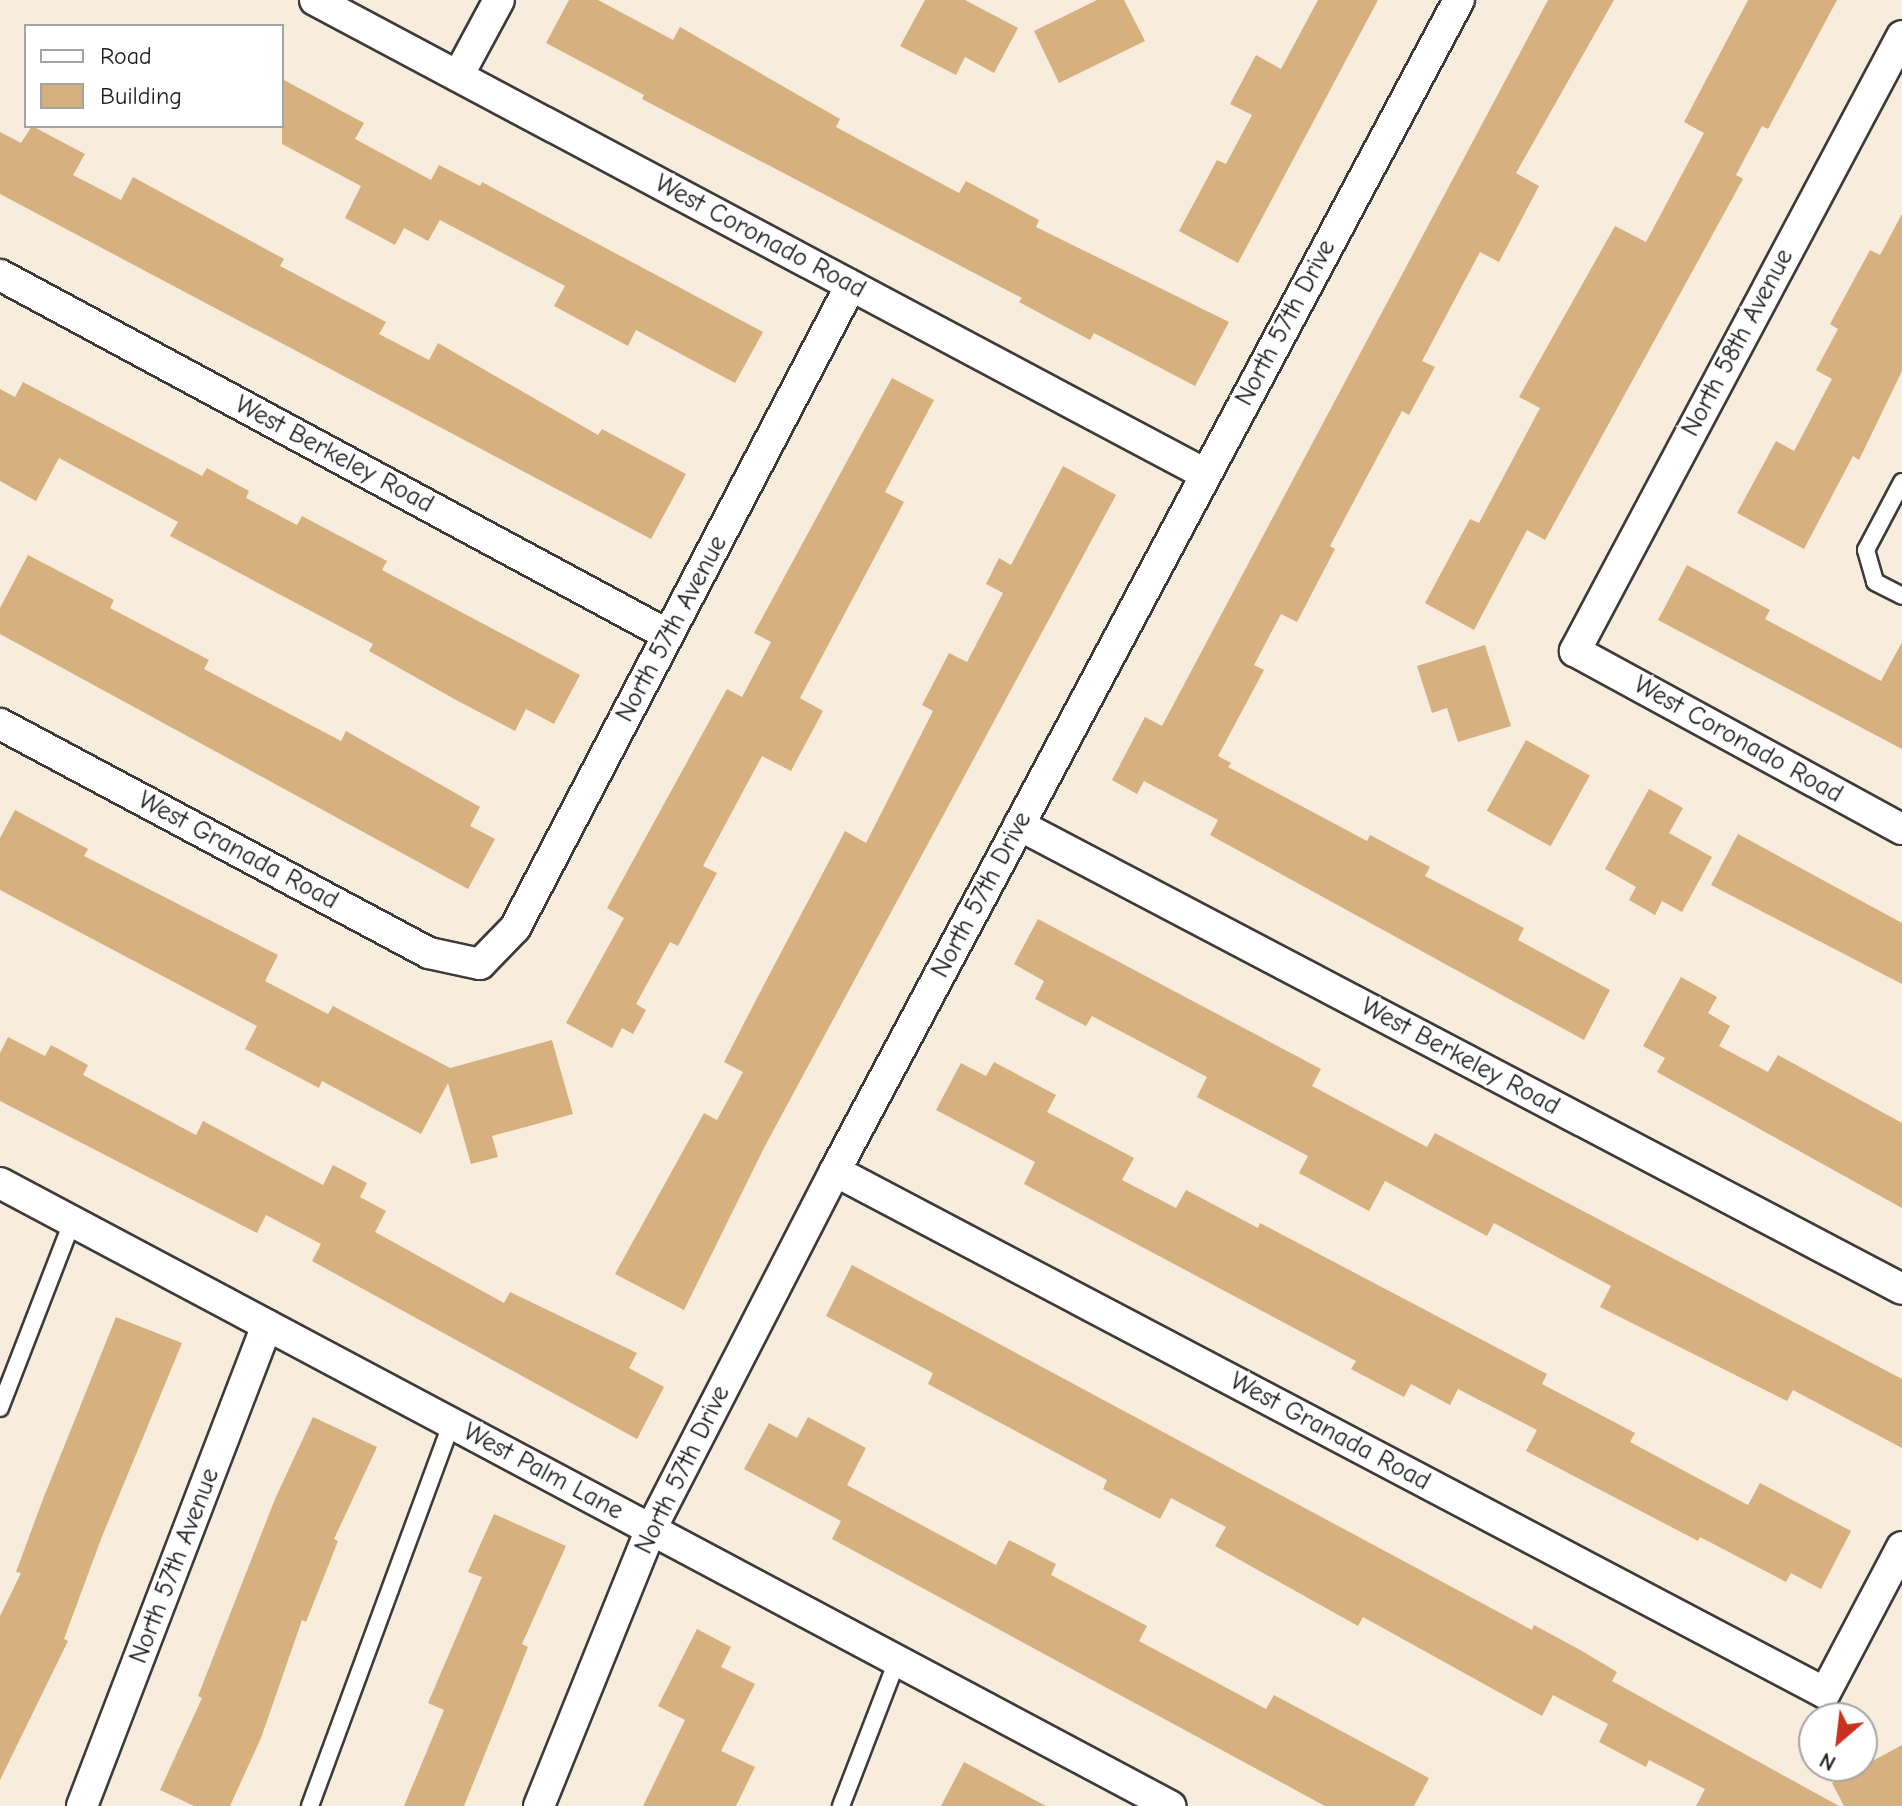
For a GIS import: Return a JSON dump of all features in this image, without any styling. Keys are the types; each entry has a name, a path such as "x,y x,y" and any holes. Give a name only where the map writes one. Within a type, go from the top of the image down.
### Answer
{"street":[{"name":"West Coronado Road","path":"315,0 1205,474"},
{"path":"458,76 499,0"},
{"name":"North 57th Drive","path":"539,1806 651,1529 835,1171 1459,0"},
{"name":"North 58th Avenue","path":"1575,651 1902,36"},
{"name":"West Berkeley Road","path":"0,275 668,635"},
{"name":"North 57th Avenue","path":"480,964 515,928 851,285"},
{"name":"West Coronado Road","path":"1575,651 1902,829"},
{"name":"West Granada Road","path":"0,724 429,953 480,964"},
{"name":"West Berkeley Road","path":"1019,825 1902,1289"},
{"name":"West Granada Road","path":"835,1171 1825,1693 1902,1547"},
{"name":"West Palm Lane","path":"0,1183 897,1661 1152,1802"},
{"name":"North 57th Avenue","path":"82,1806 267,1325"}],"lane":[{"path":"1902,482 1866,550 1875,582 1902,596"},
{"path":"0,1408 72,1222"},
{"path":"310,1806 452,1423"},
{"path":"841,1806 897,1661"}],"building":[{"path":"569,0 598,0 673,40 680,27 840,119 836,127 959,193 966,181 1039,220 1036,227 1229,322 1195,386 1094,333 1090,340 1019,302 1022,298 642,99 644,95 546,43"},
{"path":"925,0 965,0 1018,28 994,73 965,57 956,75 900,46"},
{"path":"1097,0 1124,0 1145,41 1059,83 1034,31"},
{"path":"1318,0 1378,0 1238,263 1179,231 1217,160 1226,164 1252,115 1230,104 1256,55 1281,69"},
{"path":"1548,0 1614,0 1516,173 1539,186 1499,262 1480,252 1422,361 1435,367 1409,415 1402,411 1330,546 1335,549 1297,622 1281,614 1254,665 1264,670 1218,756 1231,763 1228,767 1367,841 1370,835 1430,867 1425,876 1524,928 1518,940 1610,990 1584,1040 1210,835 1218,820 1144,781 1137,794 1112,780 1145,717 1162,726"},
{"path":"1748,0 1837,0 1768,129 1762,126 1736,175 1743,179 1545,540 1527,530 1474,630 1425,603 1470,519 1479,523 1540,408 1519,397 1615,226 1646,242 1704,133 1684,122"},
{"path":"284,80 364,123 355,139 431,180 439,165 480,186 482,182 763,332 735,383 636,330 628,346 554,306 565,286 440,220 428,241 404,228 395,245 345,218 361,186 282,144"},
{"path":"31,128 36,128 85,154 73,175 121,200 133,177 284,259 280,266 386,322 379,334 429,360 438,343 598,435 602,429 686,474 651,539 0,194 0,132 21,143"},
{"path":"1902,214 1902,371 1859,460 1853,456 1804,549 1737,513 1776,441 1794,451 1832,379 1816,370 1838,329 1830,324 1870,250 1880,255"},
{"path":"892,378 934,400 885,492 904,502 800,698 823,711 791,771 762,756 703,866 717,873 678,946 670,942 636,1004 646,1010 633,1034 622,1028 612,1048 566,1023 624,918 607,908 727,689 742,697 771,642 754,633"},
{"path":"23,382 202,476 207,468 249,491 246,498 297,525 302,516 387,561 382,570 580,675 554,724 526,709 515,731 456,700 369,651 373,644 170,536 178,522 59,458 36,501 0,481 0,389 15,397"},
{"path":"1063,466 1116,495 765,1146 684,1310 615,1274 704,1113 717,1120 743,1072 724,1062 845,831 866,843 933,711 922,705 949,653 967,662 1003,593 986,584 999,558 1011,565"},
{"path":"28,555 114,600 110,608 209,660 204,669 341,741 346,731 480,807 470,826 495,839 468,889 0,634 0,608"},
{"path":"1687,565 1770,610 1765,619 1881,681 1902,642 1902,749 1658,620"},
{"path":"1485,645 1511,726 1458,742 1447,708 1432,713 1417,666"},
{"path":"1526,740 1590,775 1551,846 1487,811"},
{"path":"1649,789 1683,808 1669,833 1712,857 1682,912 1662,901 1655,915 1629,900 1636,887 1605,869"},
{"path":"15,810 88,849 84,856 278,955 265,981 328,1014 333,1006 450,1068 552,1040 573,1114 492,1136 498,1157 471,1164 448,1083 421,1134 322,1081 319,1088 245,1049 257,1026 0,890 0,838"},
{"path":"1738,834 1902,923 1902,984 1711,885"},
{"path":"1038,919 1321,1069 1312,1086 1427,1147 1435,1133 1902,1379 1902,1448 1793,1390 1787,1401 1600,1307 1611,1286 1494,1223 1487,1236 1385,1181 1369,1211 1299,1173 1308,1156 1197,1097 1207,1077 1092,1016 1086,1026 1035,999 1044,981 1014,964"},
{"path":"1681,977 1717,997 1708,1013 1730,1026 1719,1046 1768,1072 1778,1055 1902,1123 1902,1208 1657,1072 1665,1058 1643,1046"},
{"path":"8,1037 45,1056 51,1045 88,1065 83,1075 196,1135 203,1121 323,1185 333,1165 367,1183 360,1197 386,1211 375,1232 504,1303 510,1292 637,1353 629,1368 664,1387 637,1439 312,1261 321,1244 266,1215 257,1233 0,1101 0,1053"},
{"path":"994,1062 1056,1095 1047,1112 1134,1158 1122,1180 1176,1208 1186,1190 1258,1228 1260,1223 1547,1374 1542,1384 1635,1433 1630,1442 1748,1505 1760,1483 1851,1531 1821,1589 1791,1573 1786,1582 1700,1537 1698,1541 1526,1451 1537,1430 1458,1389 1450,1405 1411,1384 1404,1397 1351,1369 1356,1361 1024,1184 1035,1162 936,1110 961,1063 986,1076"},
{"path":"852,1265 1532,1630 1534,1625 1582,1651 1617,1672 1612,1681 1839,1806 1696,1806 1705,1789 1649,1760 1646,1767 1599,1742 1608,1724 1553,1695 1542,1716 1363,1617 1358,1626 1215,1546 1226,1527 1171,1498 1160,1519 1103,1489 1107,1480 928,1384 933,1373 826,1316"},
{"path":"116,1317 182,1343 101,1539 64,1639 68,1641 0,1780 0,1616 21,1573 16,1572 43,1499"},
{"path":"313,1417 377,1447 334,1539 338,1541 306,1622 302,1620 261,1738 230,1806 194,1806 160,1790 202,1698 198,1696 275,1499"},
{"path":"808,1417 866,1448 847,1485 996,1565 1009,1540 1056,1564 1051,1575 1147,1626 1139,1641 1266,1709 1274,1695 1429,1778 1414,1806 1325,1806 832,1539 841,1521 744,1469 769,1423 797,1438"},
{"path":"494,1514 566,1546 522,1644 528,1647 464,1806 404,1806 444,1710 428,1703 482,1577 468,1572"},
{"path":"697,1629 731,1647 721,1667 755,1684 721,1751 755,1767 736,1806 643,1806 685,1720 658,1706"},
{"path":"1902,1745 1902,1806 1844,1806 1832,1783 1878,1782 1878,1758"},
{"path":"964,1762 1046,1806 941,1806"}]}
